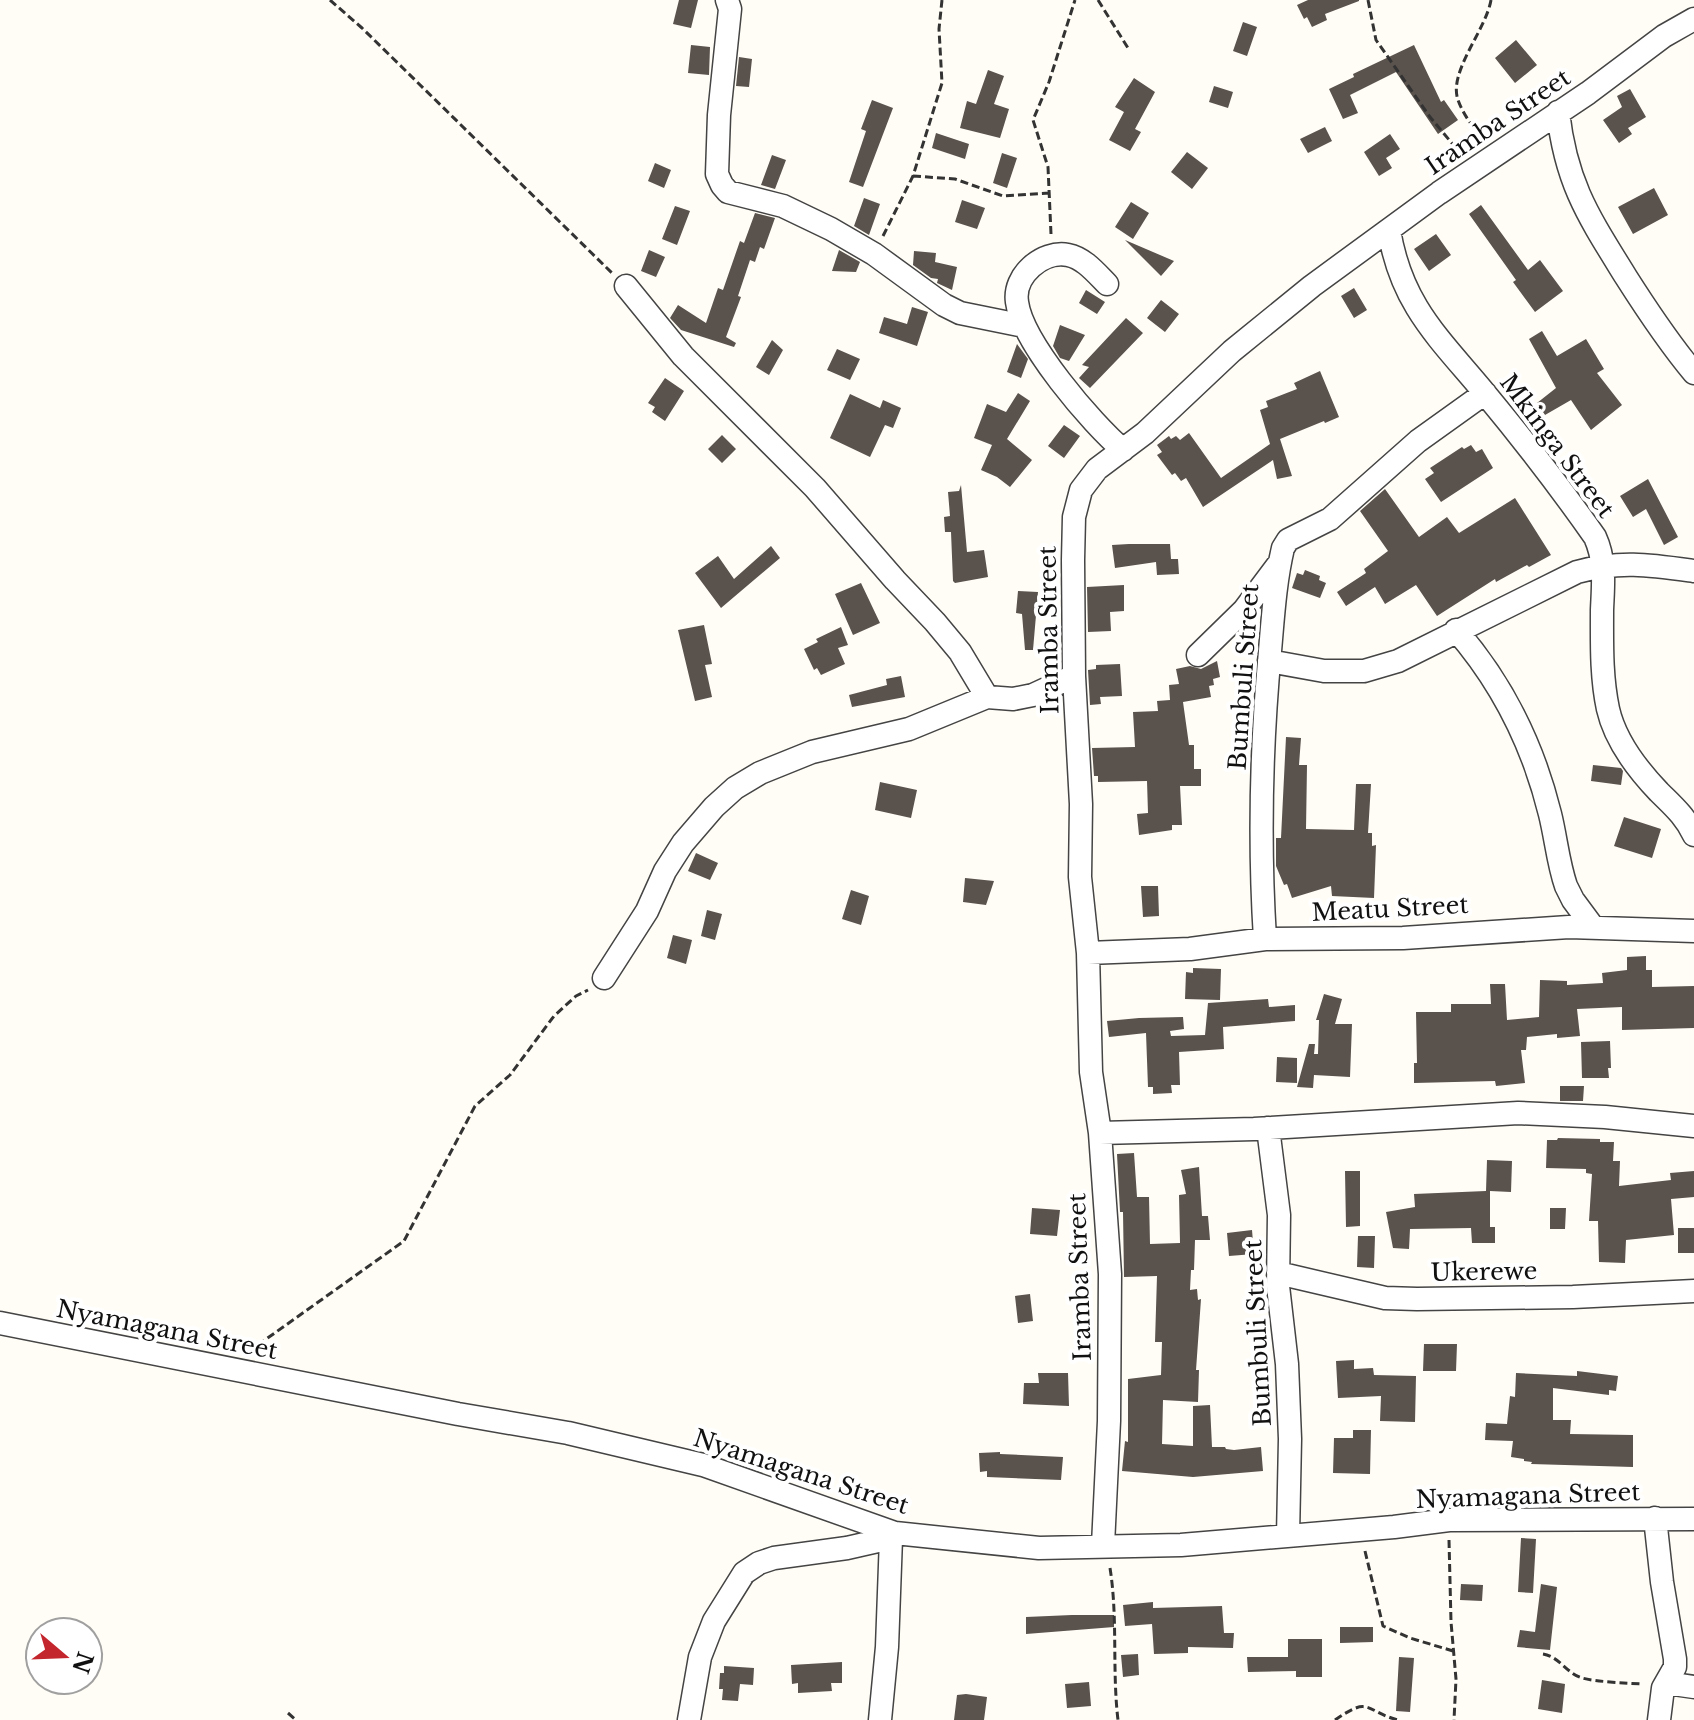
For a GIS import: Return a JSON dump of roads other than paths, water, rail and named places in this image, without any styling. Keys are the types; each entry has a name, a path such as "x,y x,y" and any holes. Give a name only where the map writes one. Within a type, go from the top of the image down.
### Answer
{"street":[{"path":"727,0 730,9 719,115 717,174 728,192 783,206 874,254 944,305 960,313 1024,326"},
{"name":"Iramba Street","path":"1103,1545 1109,1421 1110,1274 1100,1133 1091,1072 1088,953 1080,877 1081,804 1074,676 1074,517 1077,501 1087,479 1145,433 1274,316 1474,168 1664,36 1693,23"},
{"path":"1558,112 1562,149 1588,219 1656,326 1694,373"},
{"name":"Mkinga Street","path":"1389,230 1394,261 1428,328 1485,393 1595,537 1603,564 1601,656 1608,710 1616,733 1633,762 1681,812 1694,835"},
{"path":"1107,284 1081,260 1068,255 1051,256 1023,273 1018,284 1017,301 1024,326 1077,403 1123,450"},
{"path":"626,286 683,356 815,488 935,622 960,652 987,697"},
{"name":"Bumbuli Street","path":"1265,939 1261,846 1263,735 1280,562 1288,540 1330,519 1418,441 1485,393"},
{"name":"Bumbuli Street","path":"1198,655 1244,610 1280,562"},
{"path":"1269,661 1324,671 1364,671 1398,661 1554,582 1603,564 1648,565 1694,571"},
{"path":"1456,630 1480,657 1521,726 1542,782 1566,886 1593,927"},
{"path":"604,978 647,911 665,871 683,843 735,788 760,773 812,752 909,729 987,697 1013,699 1033,695 1074,676"},
{"name":"Meatu Street","path":"1088,953 1190,949 1265,939 1403,938 1593,927 1694,931"},
{"path":"1100,1133 1268,1128 1518,1113 1694,1126"},
{"name":"Bumbuli Street","path":"1268,1128 1279,1215 1278,1273 1287,1364 1290,1439 1288,1536"},
{"name":"Ukerewe","path":"1278,1273 1385,1298 1694,1291"},
{"name":"Nyamagana Street","path":"0,1323 568,1433 703,1465 893,1536 1039,1548 1181,1545 1449,1520 1694,1519"},
{"path":"1655,1518 1675,1659 1675,1667 1666,1683 1659,1720"},
{"path":"689,1720 703,1646 714,1621 744,1573 774,1558 847,1548 893,1536 880,1720"},
{"path":"1666,1683 1694,1687"}]}
